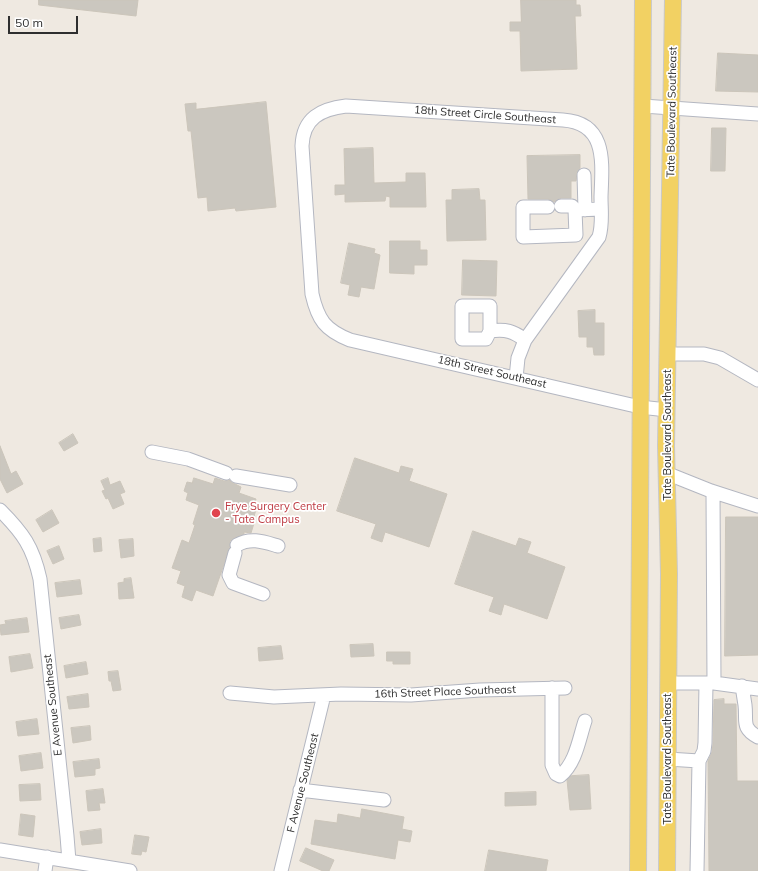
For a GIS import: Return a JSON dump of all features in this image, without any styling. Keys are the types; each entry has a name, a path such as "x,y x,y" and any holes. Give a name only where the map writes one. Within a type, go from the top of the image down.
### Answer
{"main road":[{"path":"638,871 643,0"},
{"name":"Tate Boulevard Southeast","path":"667,871 669,574 666,473 673,0"}],"street":[{"name":"18th Street Circle Southeast","path":"322,321 315,307 312,294 302,146 302,139 308,125 317,115 325,110 346,106 575,122 590,131 600,146 602,157 601,231 596,242 525,340 518,358 516,378"},
{"path":"643,106 758,114"},
{"path":"584,175 580,210 576,236 523,237 523,207 572,206 580,210 601,209"},
{"name":"18th Street Southeast","path":"322,321 334,332 350,340 640,407 667,410"},
{"path":"490,331 504,330 514,332 525,340"},
{"path":"668,354 704,354 720,358 758,380"},
{"path":"152,452 188,459 231,474 290,485"},
{"path":"666,473 713,492 758,506"},
{"path":"697,871 699,761 704,751 710,683 713,492"},
{"name":"E Avenue Southeast","path":"0,510 16,526 25,538 37,565 68,836 69,861"},
{"path":"263,594 233,582 228,575 236,549 243,542 255,540 278,546"},
{"path":"668,683 710,683 757,689 745,706"},
{"path":"742,686 746,728 758,737"},
{"path":"552,688 552,765 556,774 560,776 565,772 573,759 584,721"},
{"name":"16th Street Place Southeast","path":"230,693 274,697 324,695 411,695 480,690 565,688"},
{"name":"F Avenue Southeast","path":"281,871 324,695"},
{"path":"668,759 699,761"},
{"path":"300,790 384,800"},
{"path":"0,850 130,871"},
{"path":"46,871 47,857"}],"building":[{"path":"39,0 138,0 136,16 39,5"},
{"path":"521,0 576,0 576,5 580,5 581,16 575,16 577,69 521,71 520,31 510,31 510,22 521,22"},
{"path":"718,53 758,55 758,92 716,91"},
{"path":"266,102 276,207 236,211 235,208 208,211 207,197 198,198 191,131 188,131 185,104 196,103 196,109"},
{"path":"712,128 726,128 725,171 711,171"},
{"path":"373,148 374,183 406,182 406,173 425,173 426,207 390,207 390,197 386,196 385,201 345,202 345,194 335,195 335,185 345,185 344,149"},
{"path":"580,155 580,168 577,172 576,181 571,181 571,198 561,198 554,202 548,199 528,199 527,156"},
{"path":"479,189 480,200 485,200 486,240 447,241 446,200 452,200 452,190"},
{"path":"390,241 420,241 420,250 427,250 427,265 414,265 414,274 390,273"},
{"path":"349,243 375,249 374,253 380,255 374,289 361,287 359,297 348,295 350,285 341,283"},
{"path":"463,260 497,261 496,296 462,295"},
{"path":"595,310 595,323 604,323 604,355 594,355 593,347 587,347 587,337 579,337 578,311"},
{"path":"73,434 78,443 64,451 59,443"},
{"path":"0,446 11,474 16,471 23,484 7,493 0,479"},
{"path":"355,458 399,473 401,466 413,469 409,481 447,494 429,547 385,532 382,542 371,538 376,524 337,511"},
{"path":"108,478 110,485 120,481 125,492 120,494 124,504 113,509 108,498 106,499 102,491 105,490 101,481"},
{"path":"194,478 213,484 215,478 224,481 229,480 241,487 239,493 256,499 254,506 257,506 251,533 244,532 244,534 230,541 230,547 213,596 196,590 192,601 182,597 185,586 177,583 181,571 172,568 182,540 189,543 195,525 193,524 199,505 186,500 188,493 184,491 187,482 192,483"},
{"path":"52,510 59,523 43,532 36,520"},
{"path":"726,517 758,517 758,655 725,656"},
{"path":"473,531 516,546 519,538 531,542 527,553 565,567 547,619 504,604 501,615 489,611 494,597 455,584"},
{"path":"101,538 102,551 94,552 93,539"},
{"path":"133,539 134,556 121,558 119,540"},
{"path":"59,546 64,559 53,564 47,551"},
{"path":"131,578 134,598 119,599 118,583 124,582 124,579"},
{"path":"80,580 82,594 57,597 55,583"},
{"path":"79,615 81,625 61,629 59,618"},
{"path":"27,618 29,632 1,635 0,625 6,624 5,621"},
{"path":"373,644 374,656 351,657 350,645"},
{"path":"281,646 283,659 259,661 258,648"},
{"path":"387,652 410,652 410,664 393,664 393,661 387,661"},
{"path":"30,654 33,668 11,672 9,657"},
{"path":"86,662 88,674 66,678 64,666"},
{"path":"118,671 121,690 113,691 111,681 109,681 108,672"},
{"path":"88,694 89,707 69,709 67,697"},
{"path":"724,699 724,704 736,704 737,781 758,781 758,871 709,871 708,761 712,752 713,744 714,700"},
{"path":"37,719 39,734 18,736 16,722"},
{"path":"90,726 91,740 73,743 71,728"},
{"path":"41,753 43,768 21,771 19,756"},
{"path":"99,759 100,768 95,769 95,775 75,777 73,762"},
{"path":"589,775 591,809 570,810 567,780 571,776"},
{"path":"40,784 41,800 20,801 19,785"},
{"path":"103,789 105,803 99,803 100,810 88,811 86,791"},
{"path":"536,792 536,805 505,806 505,793"},
{"path":"362,809 404,817 402,829 412,831 410,842 398,840 395,859 311,844 315,820 337,823 338,814 360,818"},
{"path":"21,814 35,816 33,837 19,835"},
{"path":"101,829 102,843 82,845 80,832"},
{"path":"135,835 149,837 146,852 142,851 141,855 132,854"},
{"path":"306,848 334,860 329,871 323,871 300,861"},
{"path":"489,850 548,860 546,871 485,871"}],"place":[{"name":"Frye Surgery Center - Tate Campus","path":"216,513"}]}
